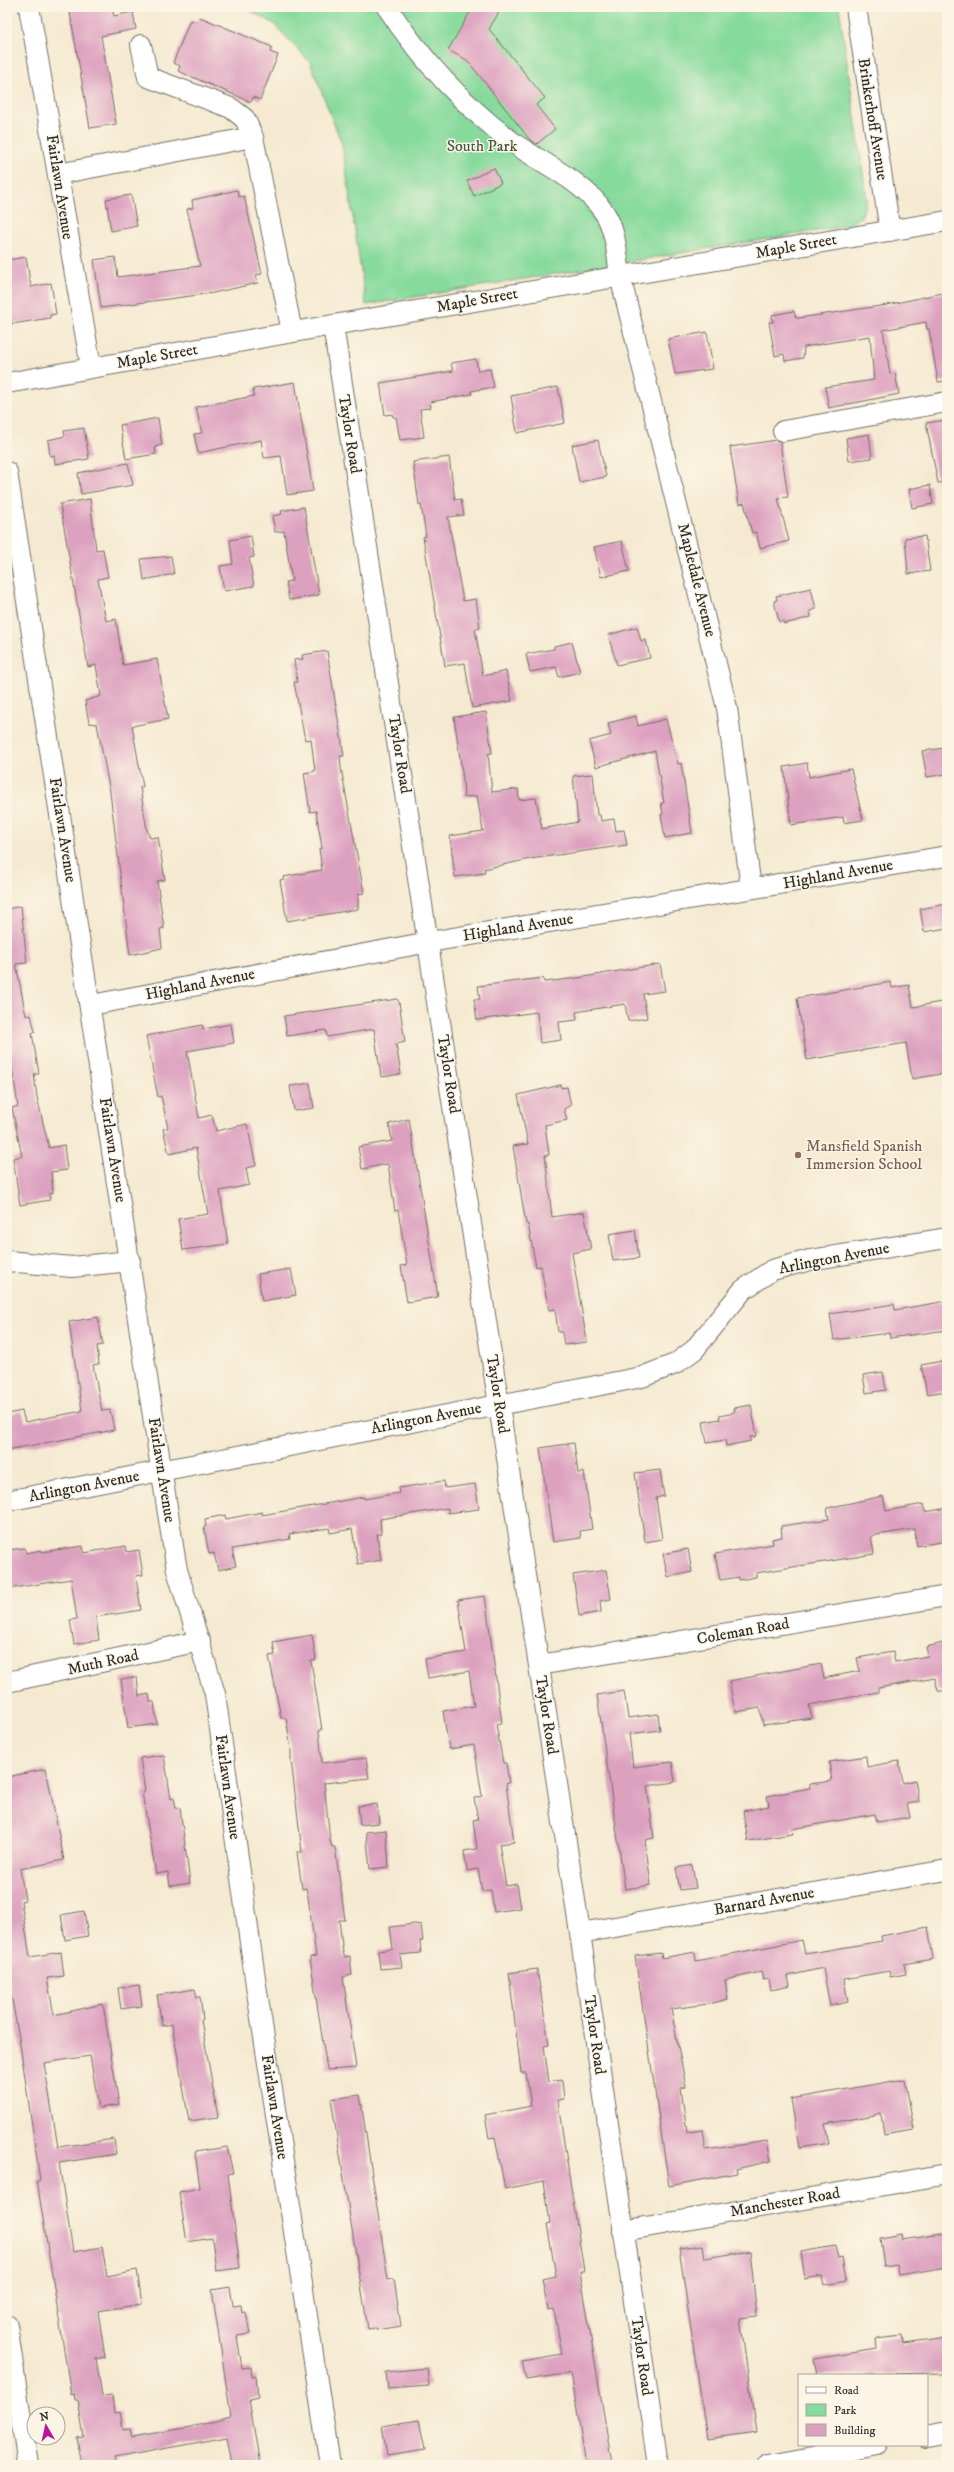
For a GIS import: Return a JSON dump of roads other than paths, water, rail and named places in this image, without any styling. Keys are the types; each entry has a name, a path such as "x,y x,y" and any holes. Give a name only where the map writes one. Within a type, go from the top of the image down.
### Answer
{"street":[{"name":"Fairlawn Avenue","path":"29,7 91,367"},
{"name":"Mapledale Avenue","path":"388,7 465,103 516,144 555,170 596,202 612,231 620,276 727,708 751,888"},
{"name":"Brinkerhoff Avenue","path":"856,7 890,231"},
{"path":"141,45 148,77 231,108 245,119 253,137 292,332"},
{"path":"58,174 253,137"},
{"name":"Maple Street","path":"7,383 333,324 947,221"},
{"name":"Taylor Road","path":"333,324 580,1933 658,2465"},
{"path":"783,431 947,402"},
{"name":"Fairlawn Avenue","path":"7,472 91,1005 177,1570 215,1694 257,1992 330,2465"},
{"name":"Highland Avenue","path":"91,1005 429,942 947,856"},
{"name":"Arlington Avenue","path":"7,1501 642,1377 670,1366 694,1350 743,1290 772,1270 804,1261 947,1238"},
{"path":"7,1261 72,1267 130,1261"},
{"name":"Coleman Road","path":"539,1665 947,1596"},
{"name":"Muth Road","path":"7,1682 200,1641"},
{"name":"Barnard Avenue","path":"580,1933 947,1870"},
{"name":"Manchester Road","path":"623,2231 947,2174"},
{"path":"7,2325 9,2352 28,2465"},
{"path":"928,2436 947,2432"},
{"path":"768,2465 872,2446"}],"place":[{"name":"Mansfield Spanish Immersion School","path":"798,1155"}],"park label":[{"name":"South Park","path":"482,146"}]}
